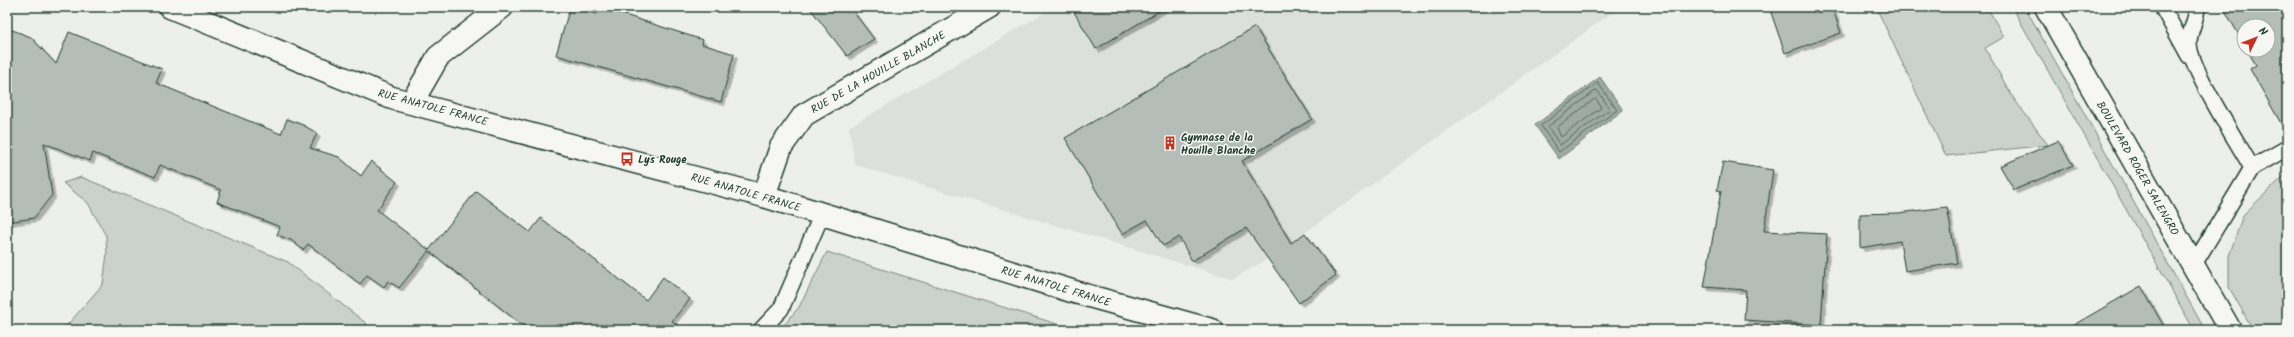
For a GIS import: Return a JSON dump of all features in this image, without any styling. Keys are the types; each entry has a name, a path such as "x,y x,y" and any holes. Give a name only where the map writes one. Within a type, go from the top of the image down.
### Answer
{"street":[{"name":"RUE ANATOLE FRANCE","path":"170,7 392,98 412,102 764,196 1078,294 1212,330"},
{"path":"412,102 438,57 502,7"},
{"name":"RUE DE LA HOUILLE BLANCHE","path":"764,196 781,147 804,115 989,7"},
{"name":"BOULEVARD ROGER SALENGRO","path":"2046,7 2230,330"}],"lane":[{"path":"2162,7 2252,168"},
{"path":"2194,64 2189,42 2197,17 2197,7"},
{"path":"2193,266 2252,168 2287,148"},
{"path":"761,330 781,309 822,214"}],"shaded area":[{"path":"1054,7 1620,7 1268,259 1233,279 855,165 849,127"},
{"path":"1876,7 1987,7 2004,37 1985,48 2012,96 2048,145 1946,156"},
{"path":"2012,7 2025,7 2205,330 2194,330"},
{"path":"2287,173 2287,330 2253,330 2229,287 2229,256 2243,215"},
{"path":"81,177 288,262 367,324 362,330 63,330 103,284 107,254 106,236 88,203 63,183"},
{"path":"827,252 1073,329 780,330 799,307"}],"water":[{"path":"1600,77 1623,110 1559,159 1535,125"}],"building":[{"path":"570,7 597,14 600,7 703,40 702,44 734,54 721,102 556,55"},
{"path":"809,7 850,7 874,39 847,56"},
{"path":"1071,7 1166,7 1096,49"},
{"path":"1769,7 1832,7 1841,33 1785,53"},
{"path":"2223,7 2287,7 2287,134 2250,69 2256,65 2252,58 2276,58 2276,18 2236,18 2236,30"},
{"name":"Gymnase de la Houille Blanche","path":"1255,27 1312,119 1242,161 1291,243 1305,233 1336,275 1299,303 1246,228 1192,261 1179,237 1163,246 1147,220 1122,234 1065,138"},
{"path":"7,28 31,37 56,64 69,32 162,69 156,83 281,134 287,119 303,125 317,133 310,148 339,157 361,176 371,161 397,182 377,210 429,250 476,191 530,232 541,218 646,300 663,277 690,299 672,321 684,330 528,330 429,251 399,288 388,281 384,287 367,275 360,284 308,244 303,250 291,240 277,235 280,227 217,202 221,190 160,165 155,177 93,153 90,161 44,143 52,195 34,218 7,222"},
{"path":"2058,141 2073,165 2014,190 2000,166"},
{"path":"1723,162 1773,170 1764,231 1827,234 1821,325 1744,320 1746,290 1704,287 1721,191 1717,190"},
{"path":"1947,207 1957,263 1905,271 1900,241 1860,248 1860,214 1898,213"},
{"path":"2141,286 2166,330 2065,330"}],"place":[{"name":"Gymnase de la Houille Blanche","path":"1170,143"},
{"name":"Lys Rouge","path":"627,159"}]}
